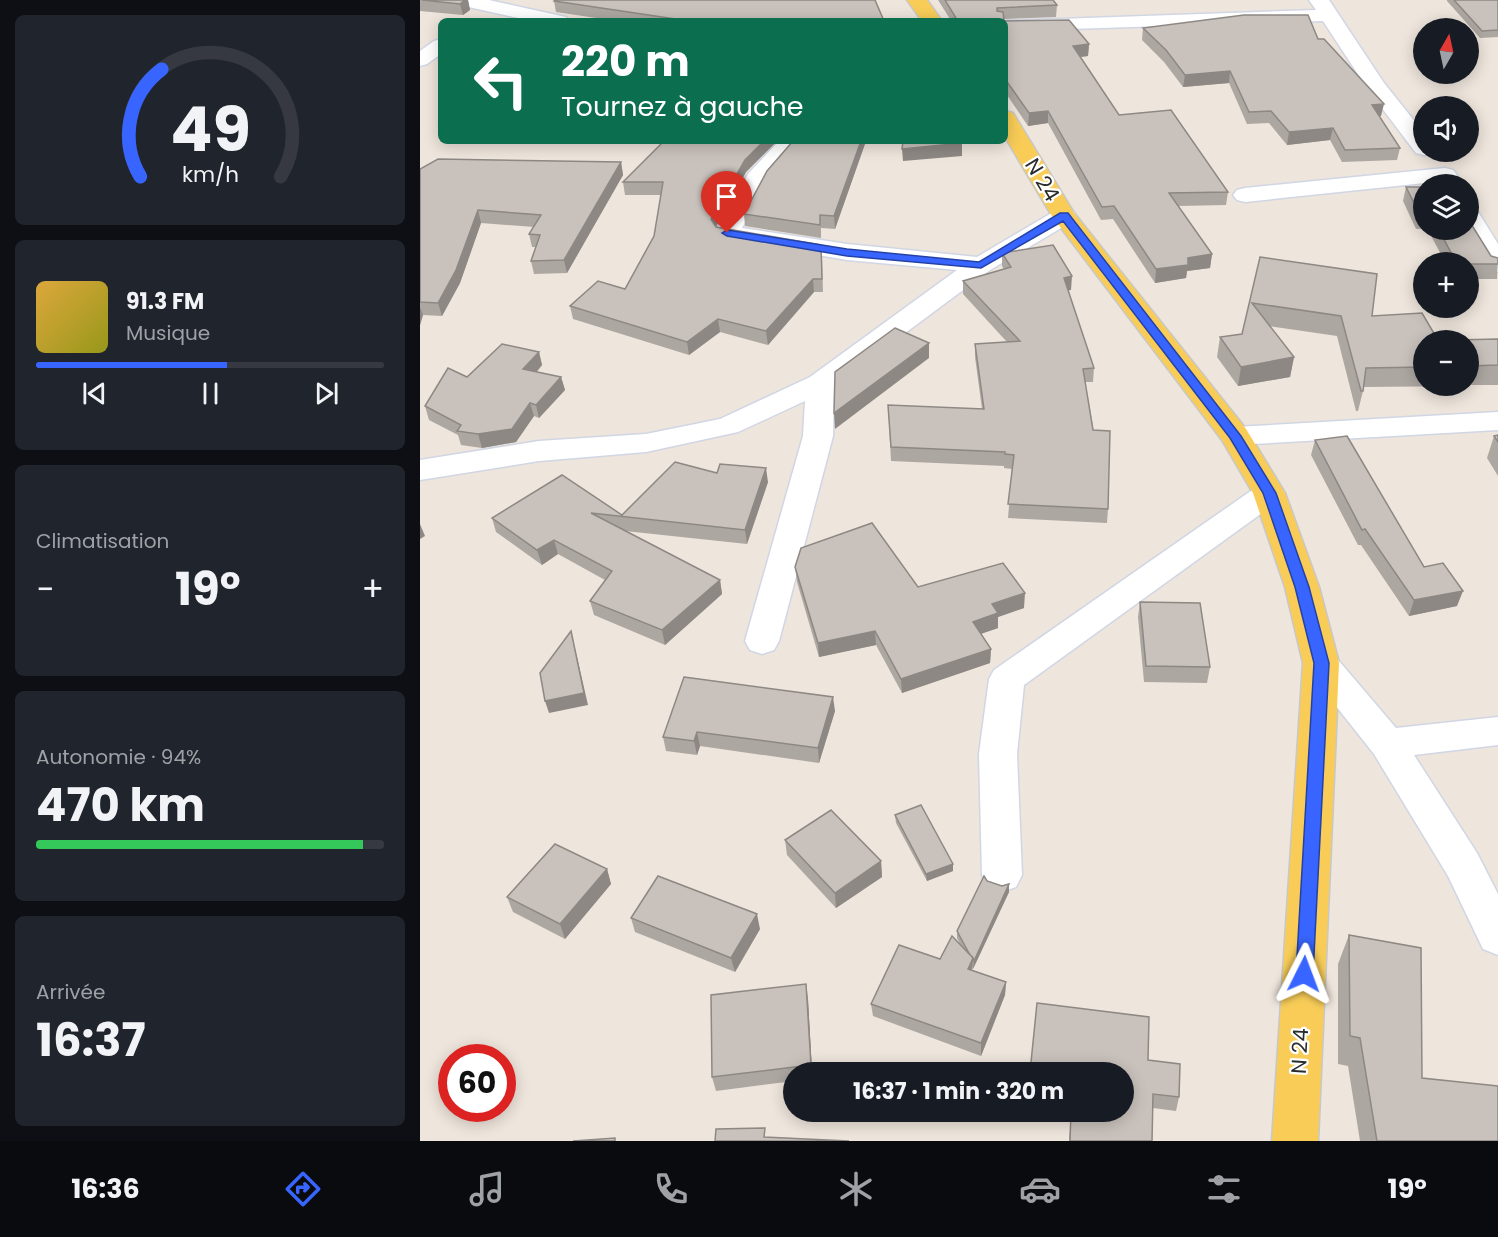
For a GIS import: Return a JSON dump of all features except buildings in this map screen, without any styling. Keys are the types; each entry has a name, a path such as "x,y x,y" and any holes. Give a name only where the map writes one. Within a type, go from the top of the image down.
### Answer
{"main road":[{"path":"917,0 930,18"},
{"name":"N 24","path":"1008,123 1064,216 1235,436 1269,493 1302,587 1322,663 1295,1141"}],"street":[{"path":"462,0 545,18"},
{"path":"1073,0 1083,21"},
{"path":"479,18 495,7"},
{"path":"1008,25 1324,7 1376,87 1413,135"},
{"path":"420,60 438,47"},
{"path":"789,144 756,179 727,233 847,252 981,265"},
{"path":"1245,195 1413,183"},
{"path":"420,470 539,451 646,443 728,426 820,383 981,265 1064,216"},
{"path":"1479,233 1498,264"},
{"path":"762,641 818,436 820,383"},
{"path":"1235,436 1498,421"},
{"path":"1002,875 998,753 1007,679 1269,493"},
{"path":"1322,663 1387,744 1463,865 1498,936"},
{"path":"1387,744 1498,731"}],"route":[{"path":"727,233 847,252 981,265 1064,216 1235,436 1269,493 1302,587 1322,663 1304,974"}]}
